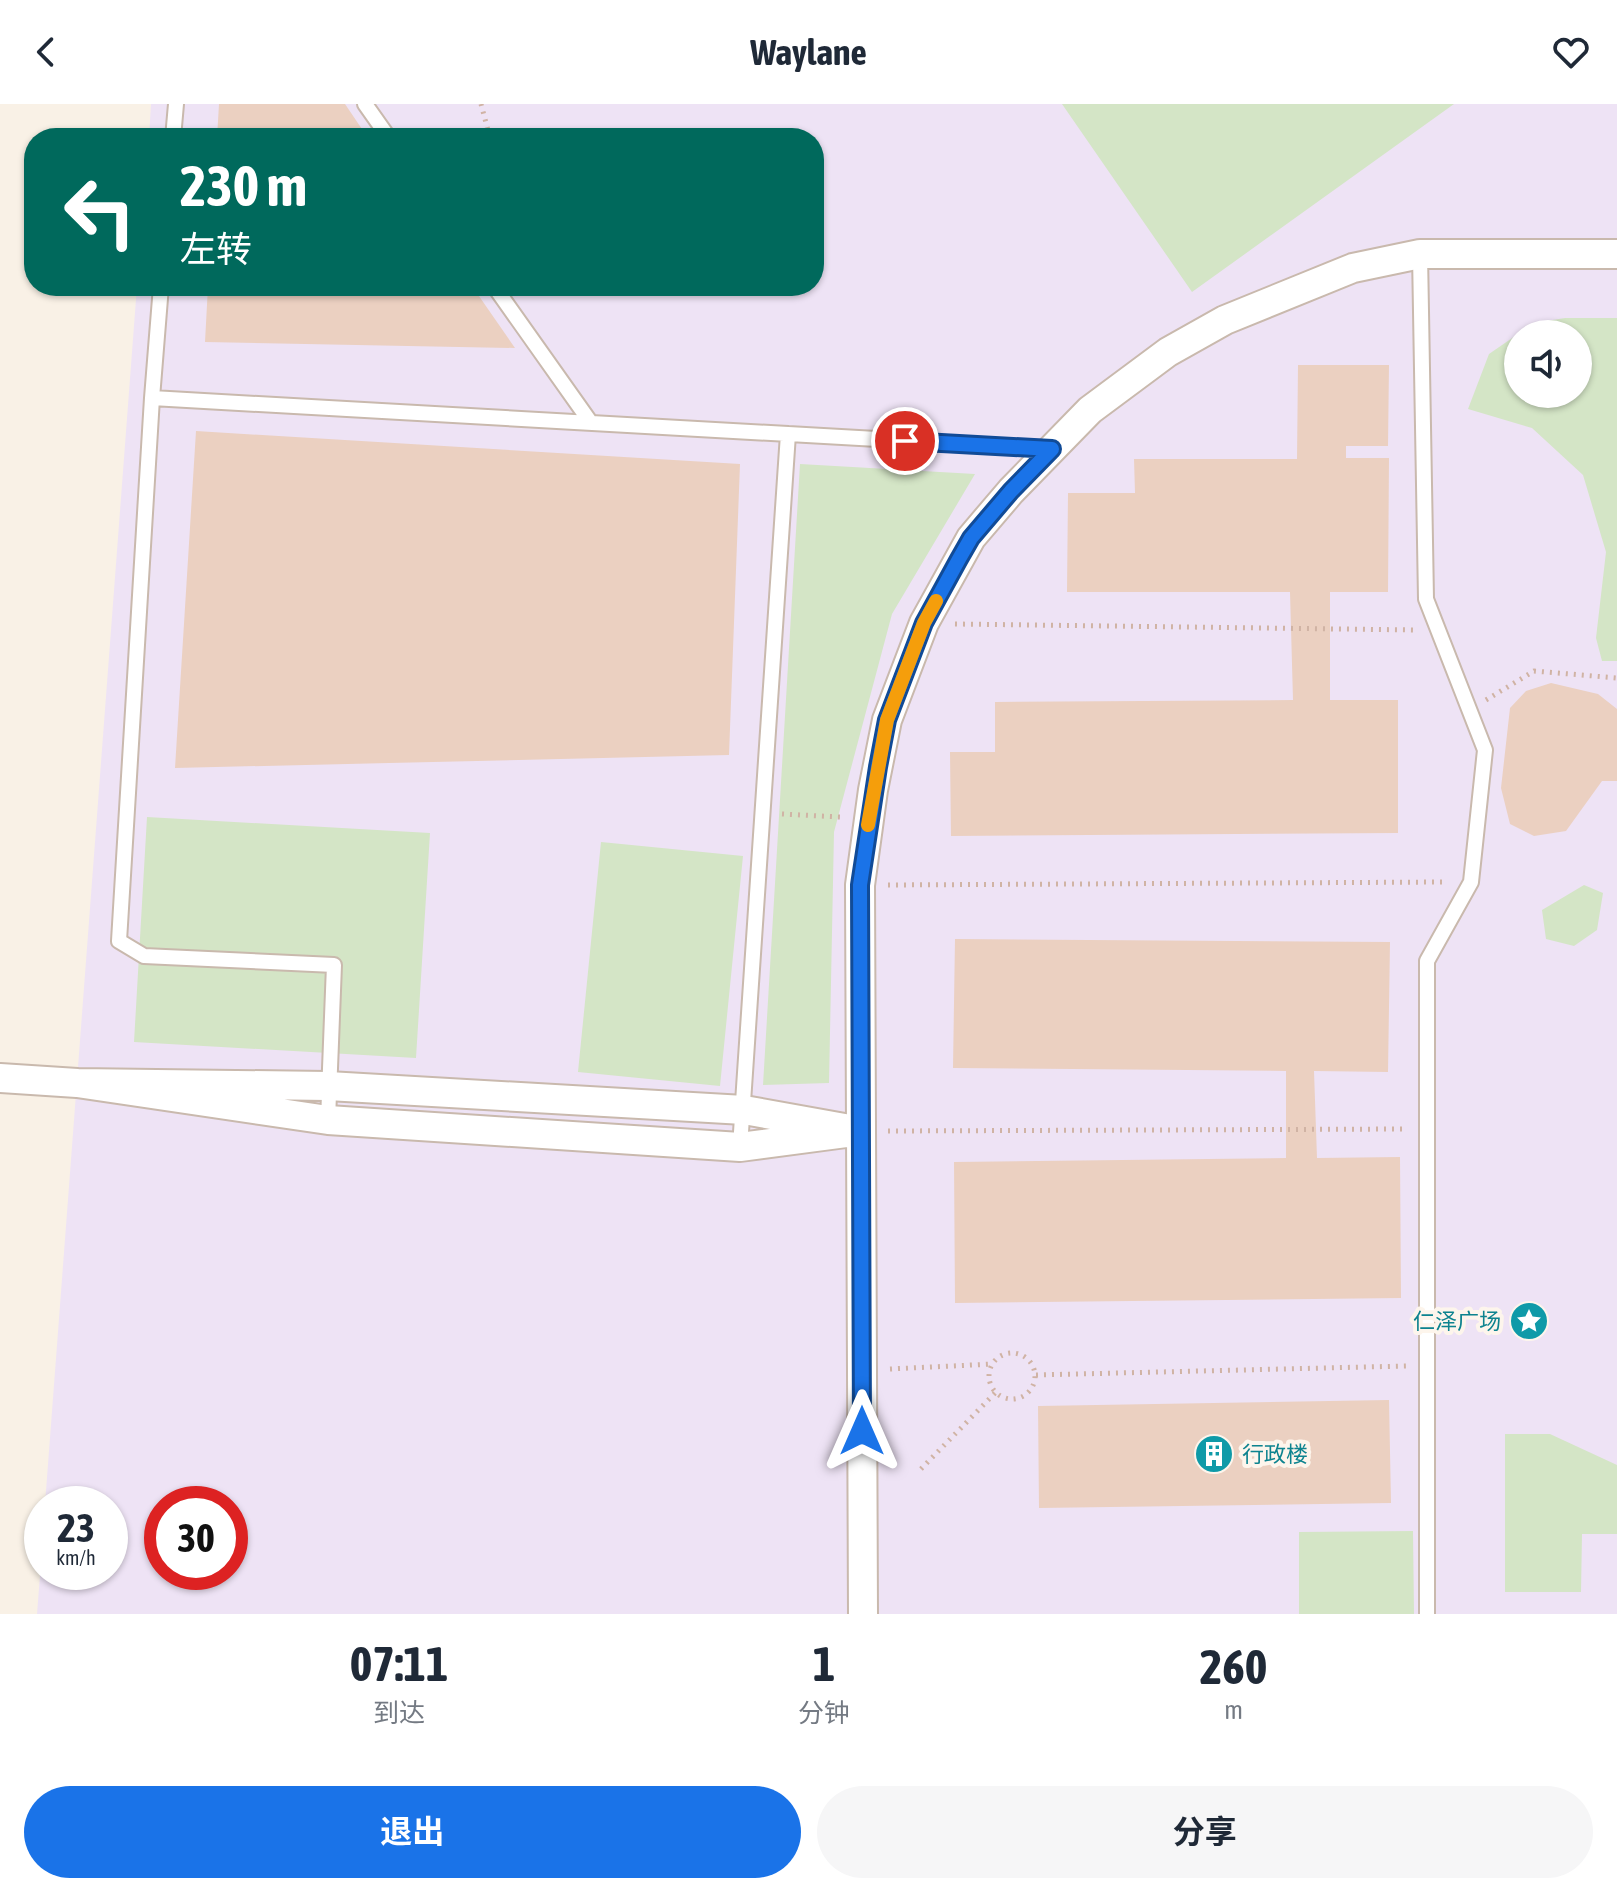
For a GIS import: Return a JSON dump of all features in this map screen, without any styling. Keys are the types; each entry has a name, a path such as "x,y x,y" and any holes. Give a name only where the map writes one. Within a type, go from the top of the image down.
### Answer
{"street":[{"path":"863,1614 860,885 887,720 924,623 971,538 1011,491 1090,410 1168,352 1225,320 1353,268 1420,254 1617,254"},
{"path":"0,1078 77,1083 328,1086 744,1110 861,1131"},
{"path":"77,1083 328,1120 740,1147 861,1131"}],"lane":[{"path":"174,128 176,104"},
{"path":"365,104 382,128"},
{"path":"1420,254 1426,599 1485,750 1471,882 1427,961 1427,1614"},
{"path":"160,296 119,941 144,956 334,965 328,1120"},
{"path":"501,296 591,423"},
{"path":"152,398 1052,449"},
{"path":"740,1147 788,434"}],"path":[{"path":"481,104 487,128"},
{"path":"924,623 1438,630"},
{"path":"1469,710 1534,671 1617,678"},
{"path":"761,813 869,818"},
{"path":"860,885 1471,882"},
{"path":"861,1131 1427,1128"},
{"path":"1018,1353 1030,1361 1036,1375 1031,1389 1018,1398 1002,1396 996,1392 989,1378 993,1364 1004,1354 1018,1353"},
{"path":"862,1370 993,1364"},
{"path":"1036,1375 1427,1365"},
{"path":"921,1469 996,1392"}],"shaded area":[{"path":"151,104 1617,104 1617,1614 37,1614 39,1590 128,1590 128,1486 46,1486 136,296 824,296 824,128 150,128"}],"green space":[{"path":"1062,104 1454,104 1192,292"},
{"path":"1617,318 1617,661 1602,661 1596,638 1606,552 1583,475 1532,428 1468,409 1489,354 1504,344 1504,408 1592,408 1592,320 1553,320"},
{"path":"800,464 975,474 892,614 834,832 829,1083 763,1085"},
{"path":"147,817 430,833 416,1058 134,1042"},
{"path":"601,842 743,856 720,1086 578,1072"},
{"path":"1584,885 1603,893 1597,930 1574,946 1546,939 1542,910"},
{"path":"1505,1434 1550,1434 1617,1465 1617,1534 1582,1534 1581,1592 1505,1592"},
{"path":"1413,1531 1414,1614 1299,1614 1299,1532"}],"building":[{"path":"219,104 345,104 361,128 218,128"},
{"path":"207,296 479,296 515,348 205,342"},
{"path":"1298,365 1389,365 1388,446 1346,446 1346,458 1389,458 1388,592 1330,592 1330,700 1398,700 1398,833 951,836 950,752 995,752 995,702 1293,700 1290,592 1067,592 1068,493 1135,493 1134,459 1297,459"},
{"path":"196,431 740,464 729,755 175,768"},
{"path":"1551,683 1598,694 1617,709 1617,781 1602,781 1566,831 1534,836 1510,824 1501,788 1510,708 1526,691"},
{"path":"955,939 1390,942 1388,1072 1314,1071 1317,1158 1400,1157 1401,1298 955,1303 954,1162 1286,1158 1286,1071 953,1068"},
{"name":"行政楼","path":"1389,1400 1391,1503 1039,1508 1038,1406"}],"slow traffic":[{"path":"868,825 887,720 924,623 936,601"}],"place":[{"name":"仁泽广场","path":"1529,1321"},
{"name":"行政楼","path":"1214,1454"}],"route":[{"path":"862,1431 860,885 873,790 887,720 924,623 971,538 1052,449 905,441"}]}
